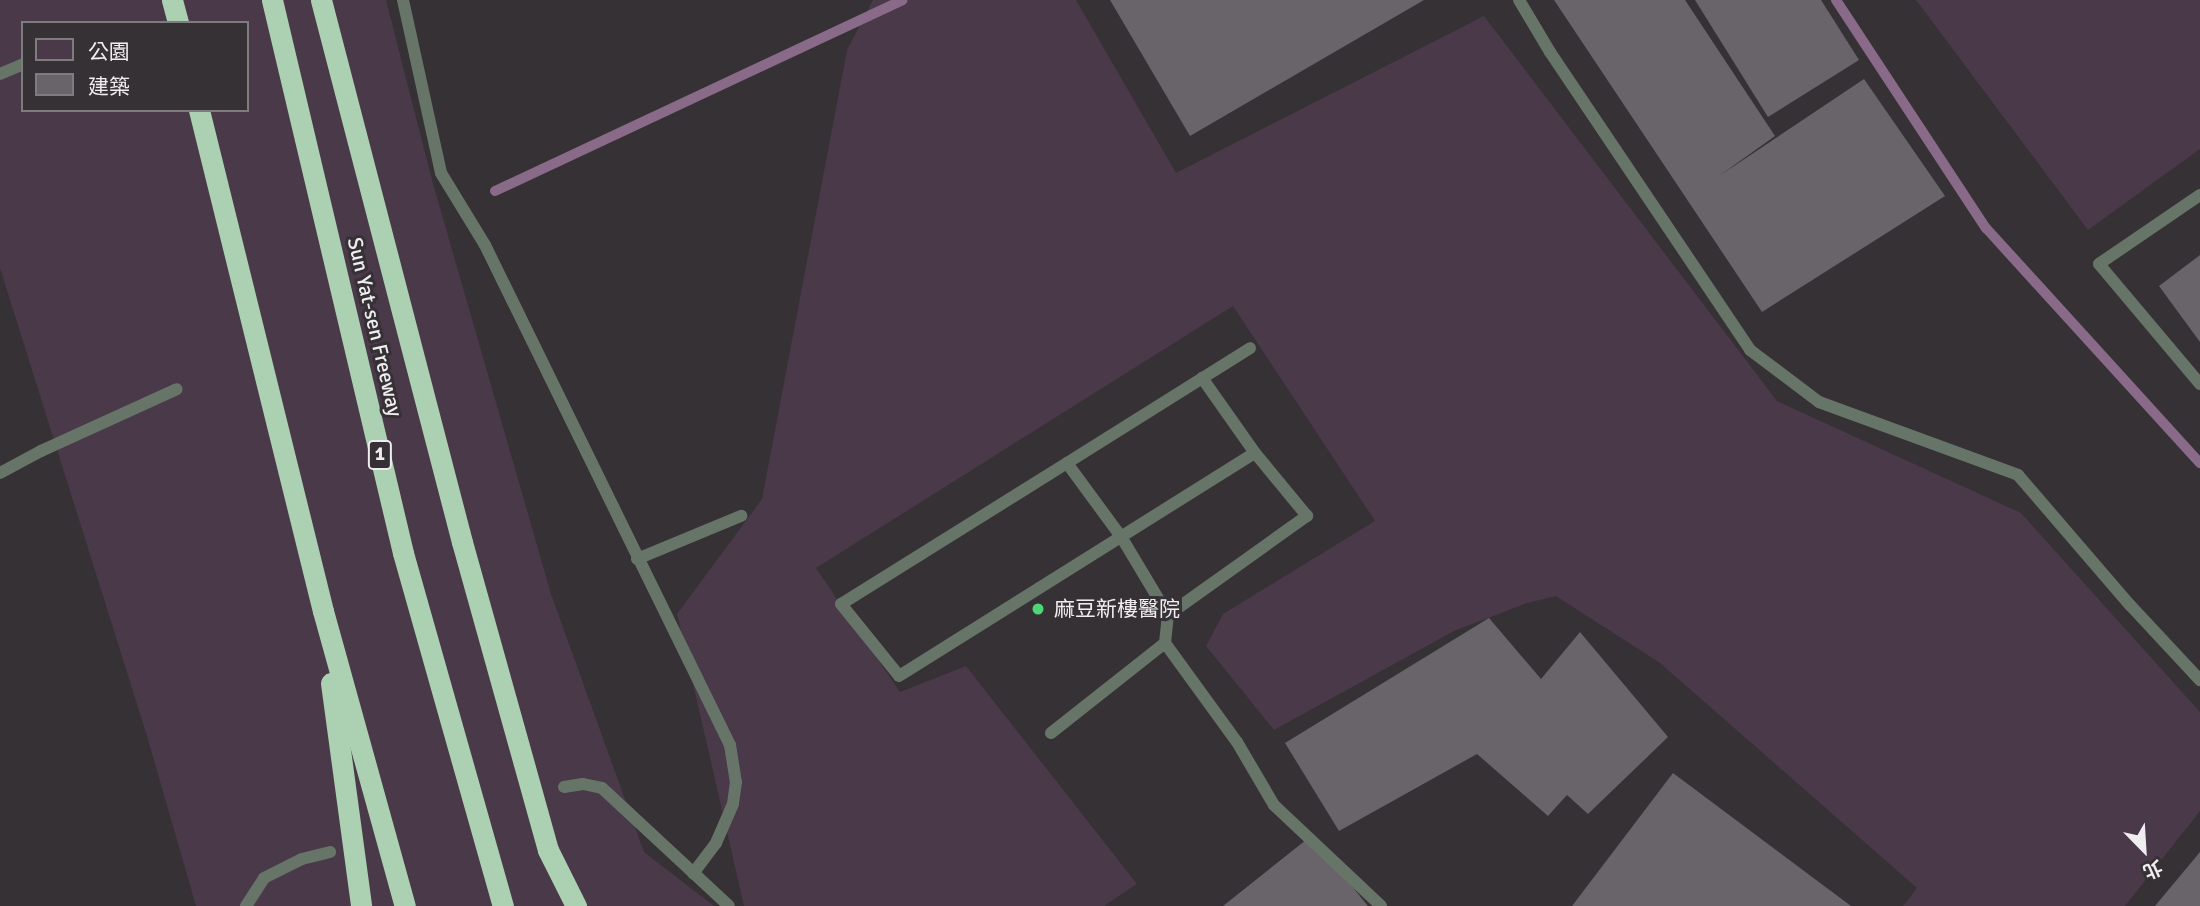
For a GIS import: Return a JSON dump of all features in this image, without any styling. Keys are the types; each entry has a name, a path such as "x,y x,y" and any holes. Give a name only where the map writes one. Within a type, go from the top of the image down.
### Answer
{"highway":[{"path":"172,0 177,21"},
{"name":"Sun Yat-sen Freeway","path":"272,0 403,553 503,906"},
{"path":"321,0 462,542 548,850 576,906"},
{"path":"199,112 323,611 405,906"},
{"path":"323,611 362,906"}],"lane":[{"path":"403,0 441,173 485,245 637,559 723,727 735,763 733,804 727,824 693,873"},
{"path":"1519,0 1550,52 1751,350 1818,402 2018,475 2130,606 2200,680"},
{"path":"0,75 21,65"},
{"path":"2200,195 2099,264 2200,384"},
{"path":"1250,348 841,604 900,676 1255,453"},
{"path":"1168,615 1307,516 1255,453 1202,378"},
{"path":"0,472 177,389"},
{"path":"1067,463 1122,538 1168,615 1165,643 1237,742 1274,805 1381,906"},
{"path":"637,559 741,516"},
{"path":"1051,733 1165,643"},
{"path":"564,787 583,784 602,789 729,906"},
{"path":"246,906 264,878 302,859 330,852"}],"green space":[{"path":"0,0 386,0 432,180 551,594 644,852 714,906 196,906 147,736 0,268"},
{"path":"873,0 1076,0 1176,173 1484,16 1777,401 2021,513 2200,712 2200,811 2125,906 1903,906 1917,888 1660,663 1556,596 1527,603 1454,631 1274,730 1206,646 1223,614 1375,521 1233,306 816,568 900,692 966,666 1137,884 1104,906 744,906 677,614 762,499 847,50"},
{"path":"1916,0 2200,0 2200,149 2088,230"}],"building":[{"path":"1110,0 1424,0 1190,136"},
{"path":"1554,0 1685,0 1775,136 1719,176 1864,79 1945,196 1762,312"},
{"path":"1695,0 1821,0 1859,60 1768,117"},
{"path":"2200,255 2200,342 2159,286"},
{"path":"1489,618 1541,679 1580,632 1668,737 1588,814 1567,795 1548,816 1477,754 1339,831 1285,743"},
{"path":"1673,773 1851,906 1572,906"},
{"path":"1311,836 1368,906 1223,906"},
{"path":"2200,852 2200,906 2155,906"}],"waterway":[{"path":"495,191 902,0"},
{"path":"1836,0 1986,228 2200,463"}],"place":[{"name":"麻豆新樓醫院","path":"1038,609"}]}
